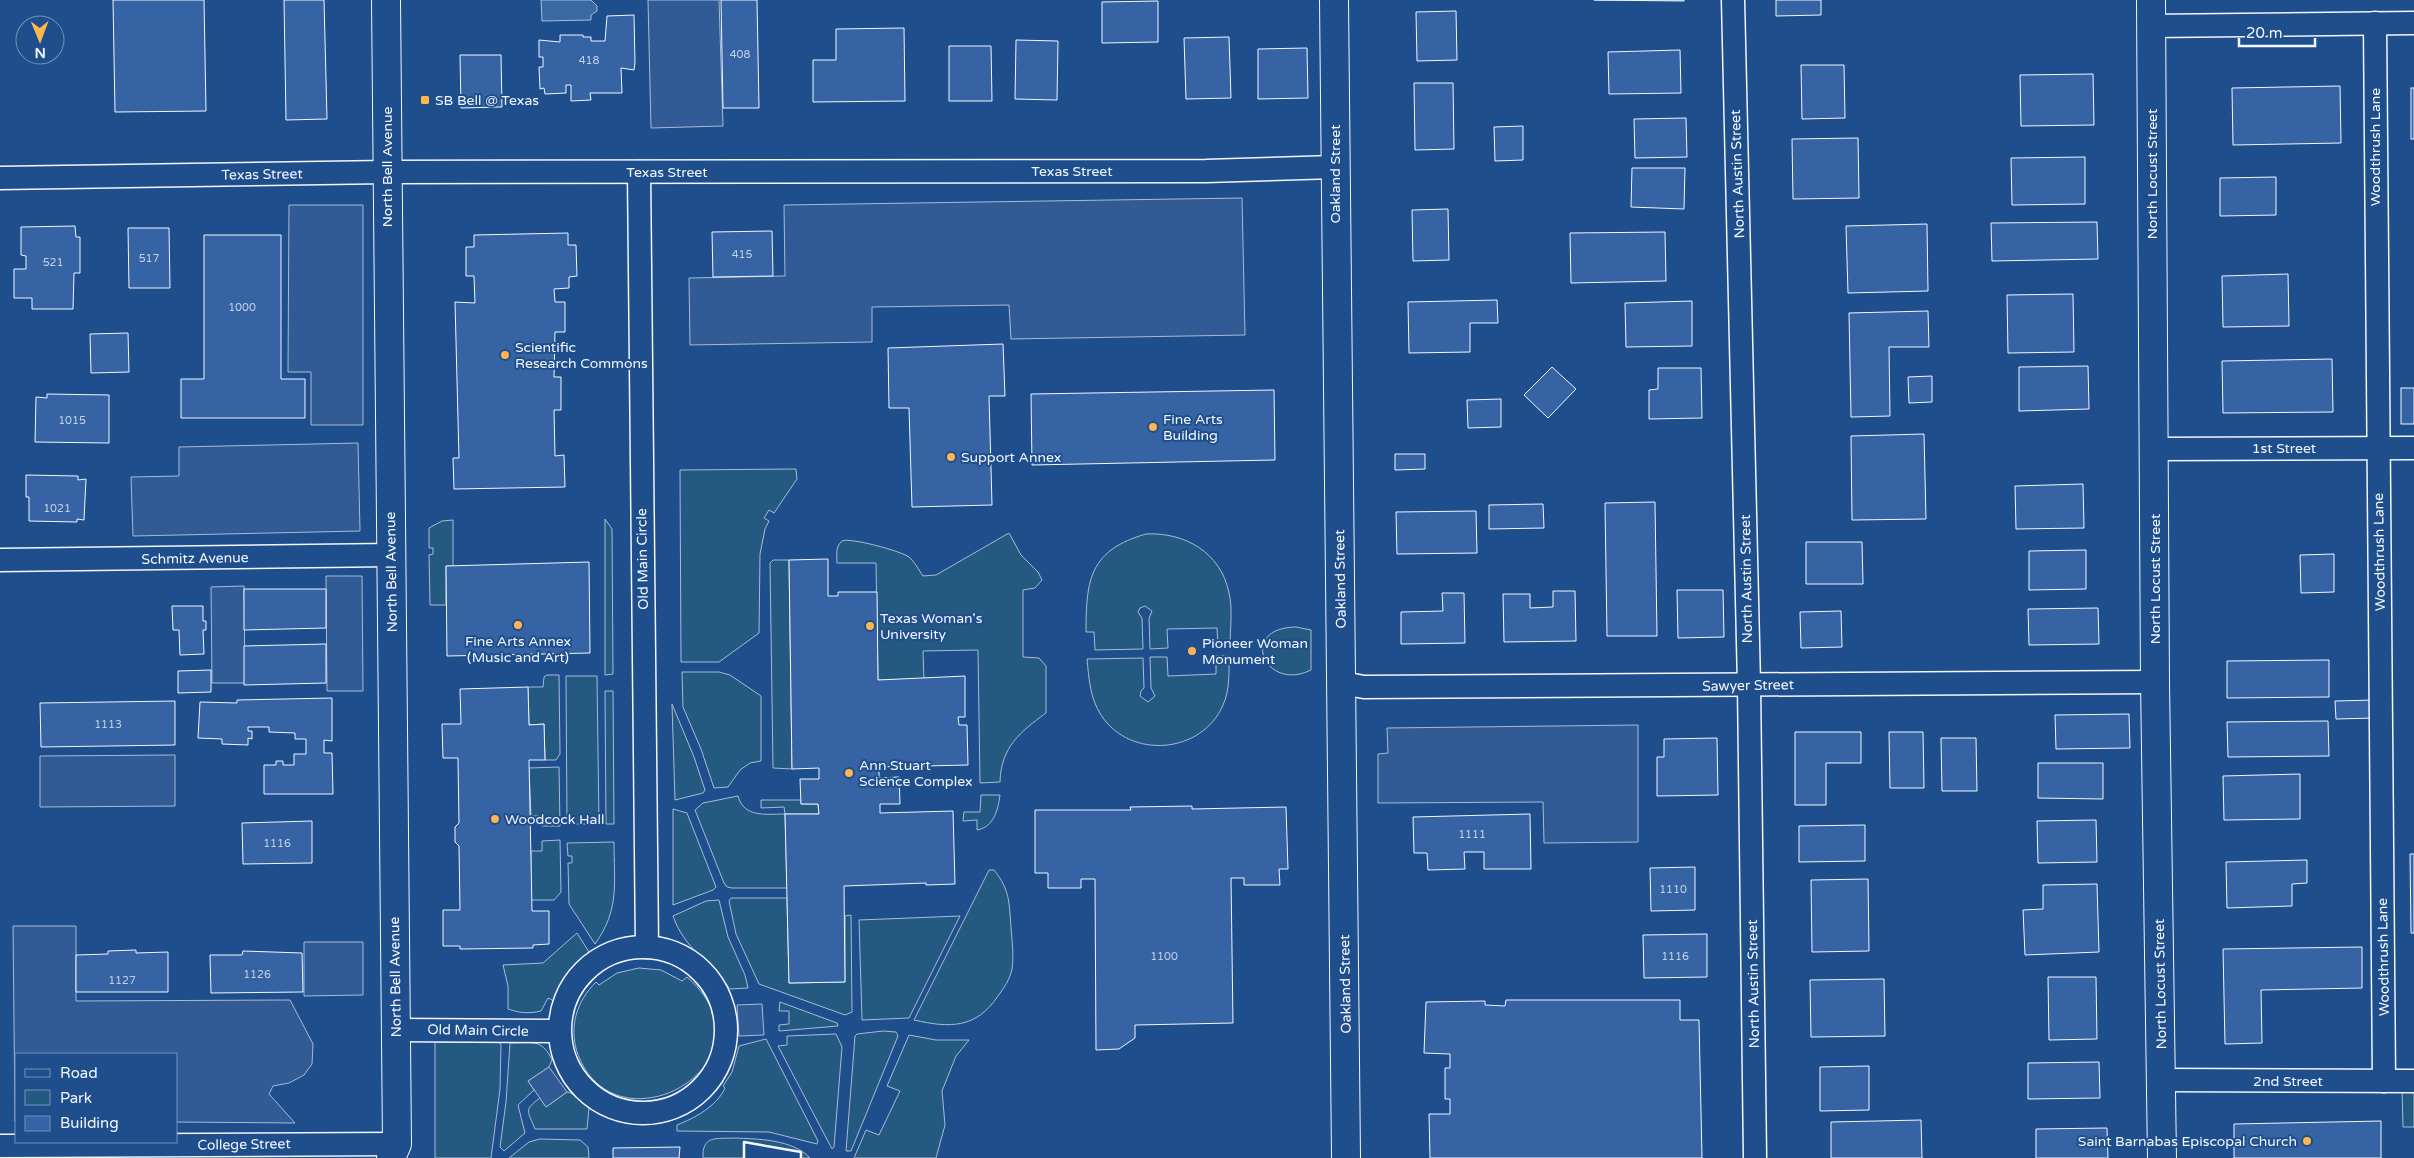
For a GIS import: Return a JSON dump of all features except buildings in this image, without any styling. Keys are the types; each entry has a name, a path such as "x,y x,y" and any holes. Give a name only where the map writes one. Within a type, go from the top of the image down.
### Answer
{"main road":[{"name":"North Bell Avenue","path":"386,0 398,1153"},
{"name":"Oakland Street","path":"1334,0 1334,167 1342,683 1346,1158"},
{"name":"North Locust Street","path":"2151,13 2155,682 2162,1158"}],"street":[{"name":"North Austin Street","path":"1733,0 1749,685 1755,1158"},
{"path":"2151,13 2414,23"},
{"name":"Woodthrush Lane","path":"2375,23 2384,1082"},
{"name":"Texas Street","path":"0,178 387,172 1196,171 1334,167"},
{"name":"Old Main Circle","path":"639,172 646,947"},
{"name":"1st Street","path":"2154,449 2414,448"},
{"name":"Schmitz Avenue","path":"0,560 391,555"},
{"name":"Sawyer Street","path":"1342,683 1364,687 2155,682"},
{"path":"640,946 662,949 685,958 704,973 719,994 727,1021 725,1049 718,1070 705,1087 689,1101 669,1110 648,1114 623,1112 600,1102 585,1091 571,1075 563,1055 559,1031 563,1006 568,992 587,968 618,951 640,946"},
{"name":"Old Main Circle","path":"396,1030 559,1031"},
{"name":"2nd Street","path":"2161,1080 2414,1081"},
{"name":"College Street","path":"0,1146 398,1153"}],"green space":[{"path":"796,469 797,479 774,513 769,510 764,518 769,521 765,529 760,554 759,633 719,662 681,662 680,470"},
{"path":"605,519 612,529 613,674 605,675"},
{"path":"453,520 453,566 446,566 446,605 430,605 429,555 433,554 433,548 429,548 429,528 442,521"},
{"path":"1009,533 1021,555 1038,572 1042,580 1035,588 1023,590 1023,657 1039,658 1046,666 1046,713 1020,734 1008,750 1001,770 1000,782 980,783 978,650 923,651 924,680 878,680 876,563 837,563 837,551 842,541 847,540 875,545 909,557 923,576 936,575"},
{"path":"1146,534 1160,534 1187,541 1199,547 1218,566 1225,579 1230,599 1230,647 1218,647 1217,628 1167,629 1168,648 1150,649 1149,618 1152,611 1145,606 1140,608 1138,612 1142,618 1143,649 1095,650 1094,632 1086,632 1086,613 1090,582 1095,569 1102,558 1113,549"},
{"path":"773,560 789,560 792,769 773,768 770,563"},
{"path":"1296,627 1311,630 1311,670 1295,675 1281,673 1270,667 1264,658 1263,647 1267,637 1278,630"},
{"path":"1216,656 1229,656 1229,681 1223,705 1213,721 1199,734 1183,742 1147,745 1129,739 1114,730 1101,715 1094,702 1087,659 1143,658 1144,688 1140,696 1148,702 1155,696 1151,688 1150,657 1167,657 1168,676 1216,674"},
{"path":"682,672 719,672 730,675 761,696 761,761 750,763 740,770 728,787 714,788 701,749 683,707"},
{"path":"547,675 559,675 560,754 556,760 545,760 544,724 529,725 528,687 543,687 544,677"},
{"path":"566,676 597,676 599,824 567,824"},
{"path":"605,691 613,691 614,824 606,824"},
{"path":"672,704 694,757 705,790 703,793 675,800"},
{"path":"559,767 560,826 542,826 542,816 531,816 529,768"},
{"path":"981,795 1000,795 996,812 991,822 977,830 977,820 963,821 964,812 980,812"},
{"path":"738,796 745,808 750,811 763,814 785,814 787,888 732,888 727,887 724,883 695,810 703,803"},
{"path":"761,800 801,800 801,804 818,804 819,814 785,814 784,807 761,808"},
{"path":"673,809 687,813 716,887 713,890 673,905"},
{"path":"560,840 561,892 554,900 531,900 531,851 542,851 542,841"},
{"path":"614,842 615,883 612,907 609,919 595,944 569,904 568,863 572,863 572,856 568,856 567,843"},
{"path":"989,870 994,870 999,877 1006,890 1009,903 1013,958 1008,980 990,1007 981,1015 971,1020 950,1025 914,1020"},
{"path":"731,898 787,898 789,983 845,982 845,916 851,915 852,1012 845,1015 759,984 736,934 729,901"},
{"path":"719,900 728,937 745,975 748,988 730,989 691,947 678,928 673,916 706,901"},
{"path":"960,916 909,1018 862,1020 859,920"},
{"path":"577,933 589,952 567,976 554,1001 548,998 541,1011 536,1012 524,1013 508,1009 508,986 503,965 543,963"},
{"path":"639,968 661,970 682,981 687,977 712,1009 716,1039 705,1066 682,1086 654,1097 623,1097 596,1083 577,1052 574,1023 584,997 596,982 599,985 617,973"},
{"path":"780,1002 837,1023 838,1026 779,1031 779,1025 789,1024 789,1011 779,1011"},
{"path":"883,1031 896,1032 898,1036 851,1151 846,1151 855,1036 857,1034"},
{"path":"836,1034 842,1047 834,1147 832,1149 778,1046 787,1045 787,1036"},
{"path":"909,1035 936,1040 969,1040 956,1056 942,1091 945,1125 936,1158 854,1158 866,1130 879,1135 900,1091 887,1086"},
{"path":"766,1039 818,1141 817,1144 769,1132 677,1131 677,1125 705,1111 717,1100 732,1072 739,1046"},
{"path":"435,1042 499,1042 501,1045 500,1089 491,1158 435,1158"},
{"path":"510,1043 536,1043 544,1048 552,1060 549,1067 528,1081 534,1090 518,1105 525,1133 504,1151 500,1147 506,1102"},
{"path":"2402,1088 2414,1088 2414,1127 2403,1127"},
{"path":"567,1092 571,1093 589,1108 587,1129 535,1129 528,1111 531,1105 540,1098 546,1107"},
{"path":"734,1138 774,1141 794,1147 810,1158 801,1158 800,1152 744,1142 744,1158 703,1158 705,1145 711,1140"},
{"path":"540,1139 580,1140 588,1147 589,1158 509,1158 529,1142"}],"shaded area":[{"path":"541,0 591,0 597,6 597,11 591,15 591,20 542,21"},
{"path":"648,0 719,0 723,126 651,128"},
{"path":"1242,198 1245,335 1011,339 1009,305 872,307 872,342 690,345 689,278 785,276 784,205"},
{"path":"289,205 363,205 363,425 311,425 311,372 288,372"},
{"path":"358,443 360,531 133,536 131,477 179,476 179,447"},
{"path":"326,576 362,576 363,691 327,691"},
{"path":"244,586 245,683 212,683 211,587"},
{"path":"1638,725 1638,842 1544,843 1543,802 1378,803 1378,754 1388,753 1387,728"},
{"path":"175,755 175,806 40,807 40,756"},
{"path":"13,926 76,926 76,1001 290,1000 313,1044 312,1064 304,1075 289,1083 273,1086 269,1094 295,1123 178,1122 178,1053 15,1053 15,1121"},
{"path":"304,942 363,942 363,995 304,996"},
{"path":"762,1004 764,1035 739,1036 737,1005"},
{"path":"549,1067 567,1092 546,1107 528,1081"}],"wall":[{"path":"744,1158 744,1142 801,1152 801,1158"}],"place":[{"name":"SB Bell @ Texas","path":"425,100"},
{"name":"Scientific Research Commons","path":"505,355"},
{"name":"Fine Arts Building","path":"1153,427"},
{"name":"Support Annex","path":"951,457"},
{"name":"Fine Arts Annex (Music and Art)","path":"518,625"},
{"name":"Texas Woman's University","path":"870,626"},
{"name":"Pioneer Woman Monument","path":"1192,651"},
{"name":"Ann Stuart Science Complex","path":"849,773"},
{"name":"Woodcock Hall","path":"495,819"},
{"name":"Saint Barnabas Episcopal Church","path":"2307,1141"}]}
